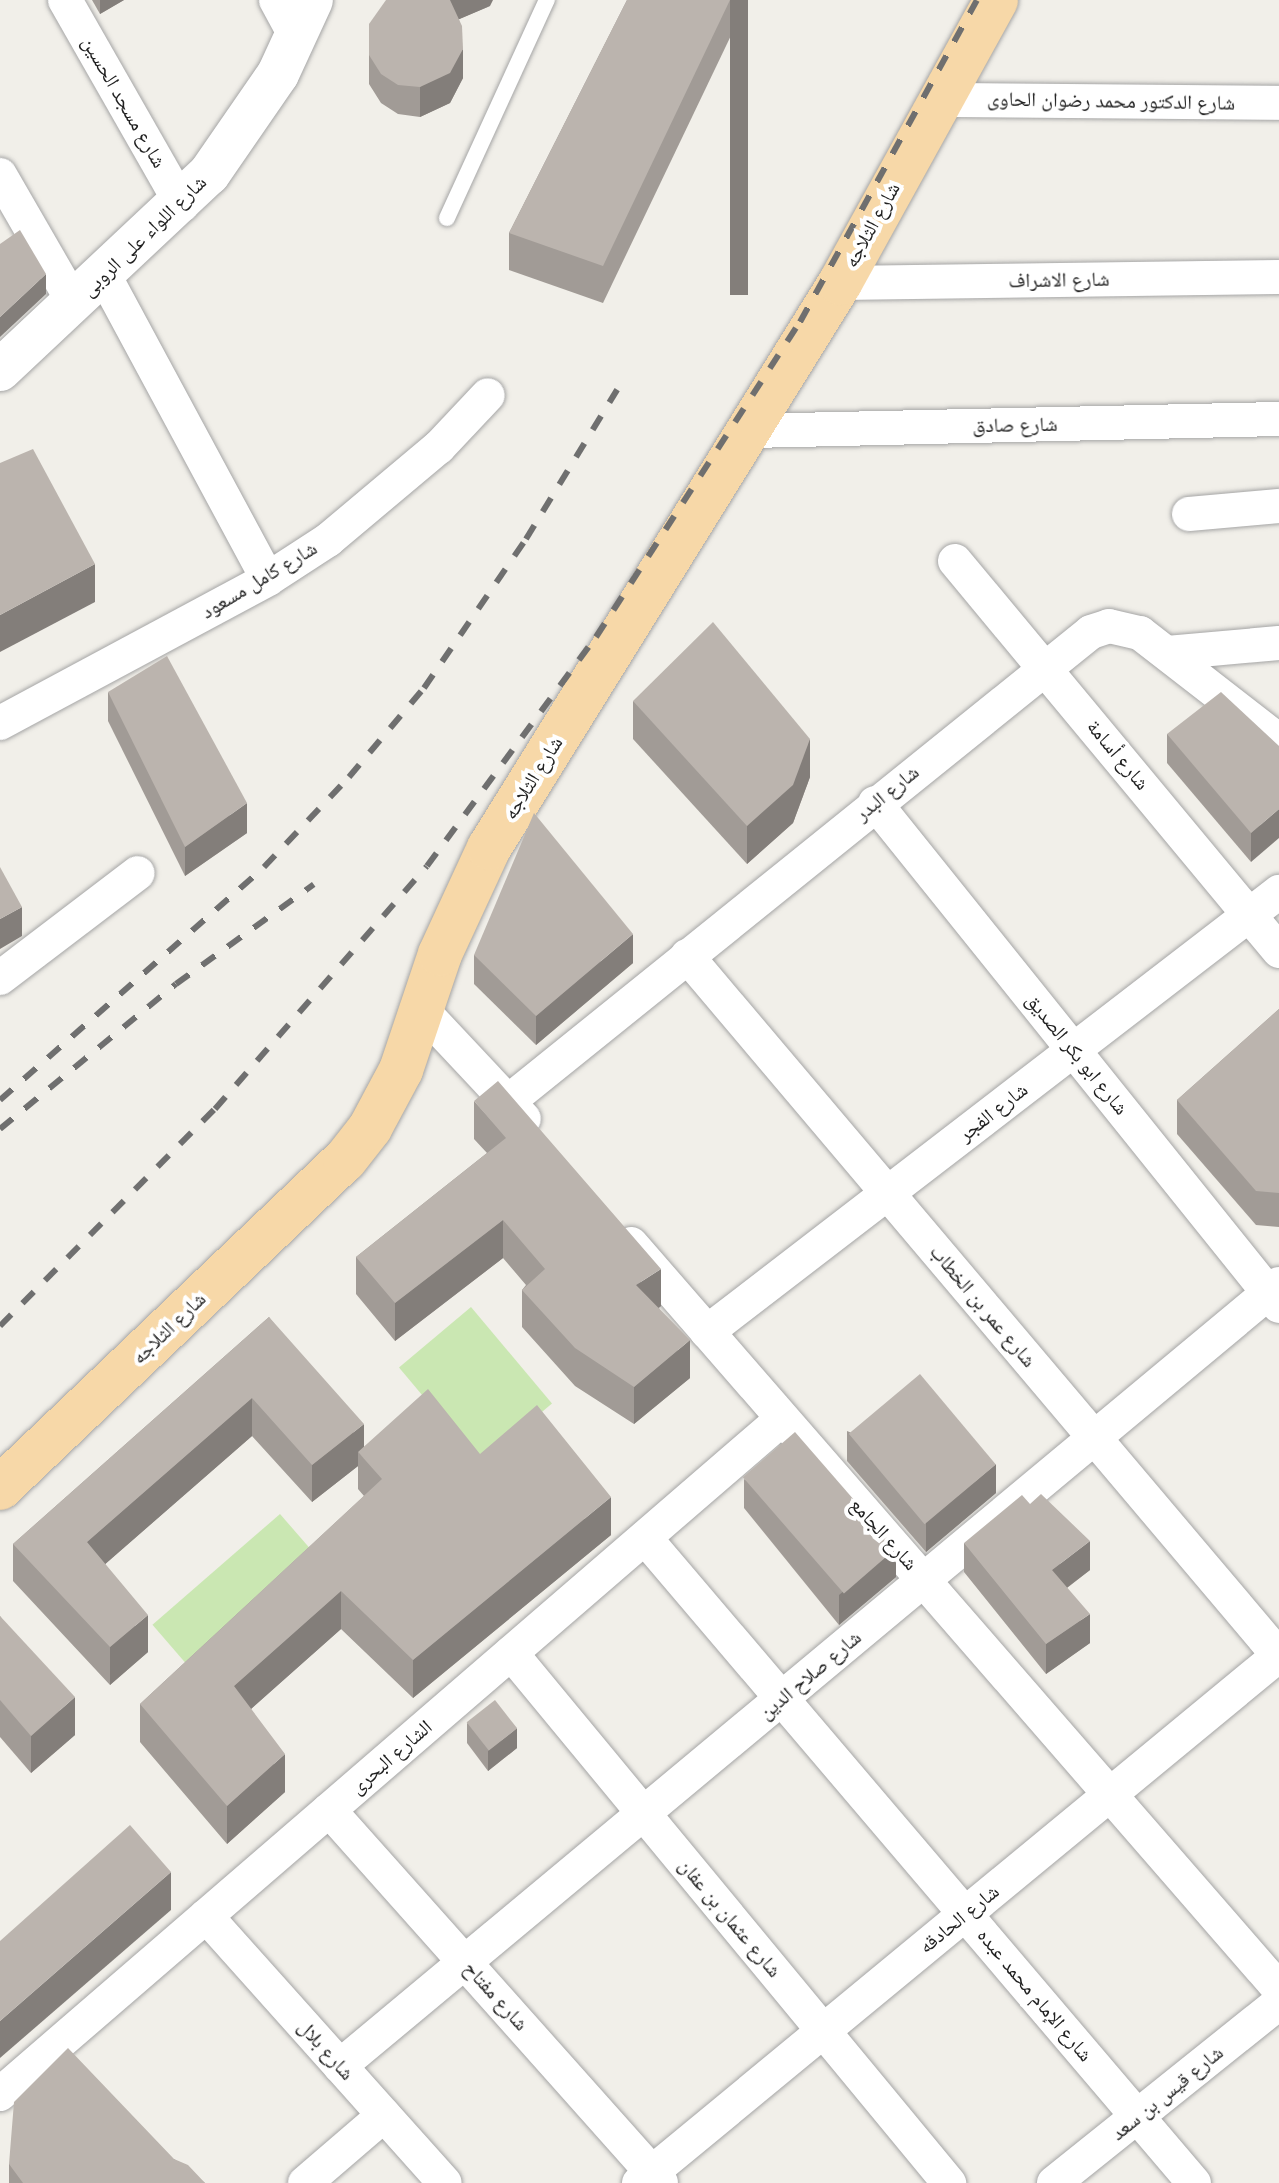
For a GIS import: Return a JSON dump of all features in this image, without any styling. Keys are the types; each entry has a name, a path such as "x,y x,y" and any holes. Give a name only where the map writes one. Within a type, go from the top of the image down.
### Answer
{"main road":[{"name":"شارع الثلاجه","path":"0,1488 345,1160 387,1100 463,900 489,848 840,283 996,0"}],"street":[{"name":"شارع مسجد الحسين","path":"65,0 182,205"},
{"path":"276,0 304,19"},
{"name":"شارع اللواء على الروبى","path":"0,370 182,205 257,109 304,19"},
{"name":"شارع الدكتور محمد رضوان الحاوى","path":"942,100 1279,103"},
{"path":"0,175 74,303"},
{"path":"104,275 268,579"},
{"name":"شارع الاشراف","path":"840,283 1279,277"},
{"name":"شارع كامل مسعود","path":"0,723 268,579 385,496 488,395"},
{"name":"شارع صادق","path":"750,431 1279,419"},
{"path":"1189,514 1279,506"},
{"name":"شارع أسامة","path":"955,561 1279,951"},
{"name":"شارع البدر","path":"509,1101 1044,666 1091,632 1109,626 1140,633 1279,741"},
{"path":"1167,653 1279,643"},
{"name":"شارع ابو بكر الصديق","path":"875,803 1275,1294"},
{"path":"0,978 138,873"},
{"name":"شارع الفجر","path":"707,1332 1279,892"},
{"name":"شارع عمر بن الخطاب","path":"687,956 1279,1656"},
{"path":"422,1010 549,1147"},
{"name":"شارع الجامع","path":"608,1217 924,1579 1108,1797 1279,1989"},
{"name":"شارع صلاح الدين","path":"340,2066 1094,1438 1275,1294"},
{"name":"الشارع البحرى","path":"0,2094 68,2056 206,1916 782,1419"},
{"name":"شارع الإمام محمد عبده","path":"645,1538 1194,2183"},
{"name":"شارع عثمان بن عفان","path":"511,1653 949,2183"},
{"name":"شارع الحادقه","path":"651,2179 823,2031 1279,1656"},
{"name":"شارع مفتاح","path":"329,1810 465,1961 651,2179"},
{"name":"شارع بلال","path":"206,1916 445,2183"},
{"name":"شارع قيس بن سعد","path":"1054,2183 1279,2003"},
{"path":"305,2183 384,2115"}],"lane":[{"path":"447,218 547,0"}],"green space":[{"path":"471,1307 552,1404 480,1464 399,1367"},
{"path":"280,1514 316,1556 189,1666 152,1625"}],"building":[{"path":"386,0 450,0 462,26 463,49 450,73 420,87 398,85 381,74 369,55 369,24"},
{"path":"627,0 730,0 603,266 509,233"},
{"path":"20,230 46,274 0,317 0,244"},
{"path":"33,449 95,564 0,615 0,463"},
{"path":"713,622 810,739 793,785 747,826 633,701"},
{"path":"167,656 247,803 185,847 108,692"},
{"path":"1221,692 1279,746 1279,809 1251,833 1167,734"},
{"path":"534,813 633,934 536,1016 474,955"},
{"path":"0,867 22,907 0,919"},
{"path":"1279,1009 1279,1193 1256,1191 1177,1100"},
{"path":"498,1081 661,1269 636,1285 690,1340 634,1387 575,1348 522,1290 545,1269 503,1220 395,1303 356,1257 506,1138 474,1101"},
{"path":"269,1317 364,1424 312,1465 252,1398 87,1542 148,1615 110,1647 13,1544"},
{"path":"920,1374 996,1464 925,1524 849,1434"},
{"path":"428,1389 480,1454 537,1405 611,1497 413,1660 341,1591 234,1686 285,1754 227,1806 140,1704 382,1479 358,1452"},
{"path":"795,1432 896,1548 844,1593 743,1477"},
{"path":"1041,1494 1090,1541 1052,1570 1090,1614 1046,1644 964,1543 1022,1495 1030,1504"},
{"path":"0,1616 75,1697 31,1736 0,1700"},
{"path":"495,1700 517,1728 489,1751 467,1722"},
{"path":"130,1825 171,1872 0,2021 0,1941"},
{"path":"68,2048 174,2159 188,2165 205,2183 23,2183 9,2164 14,2102"}],"railway":[{"path":"0,1326 215,1109 427,866 596,637 800,322 977,0"},
{"path":"0,1100 264,867 349,777 424,688 526,539 617,390"},
{"path":"0,1129 176,984 314,884"}]}
